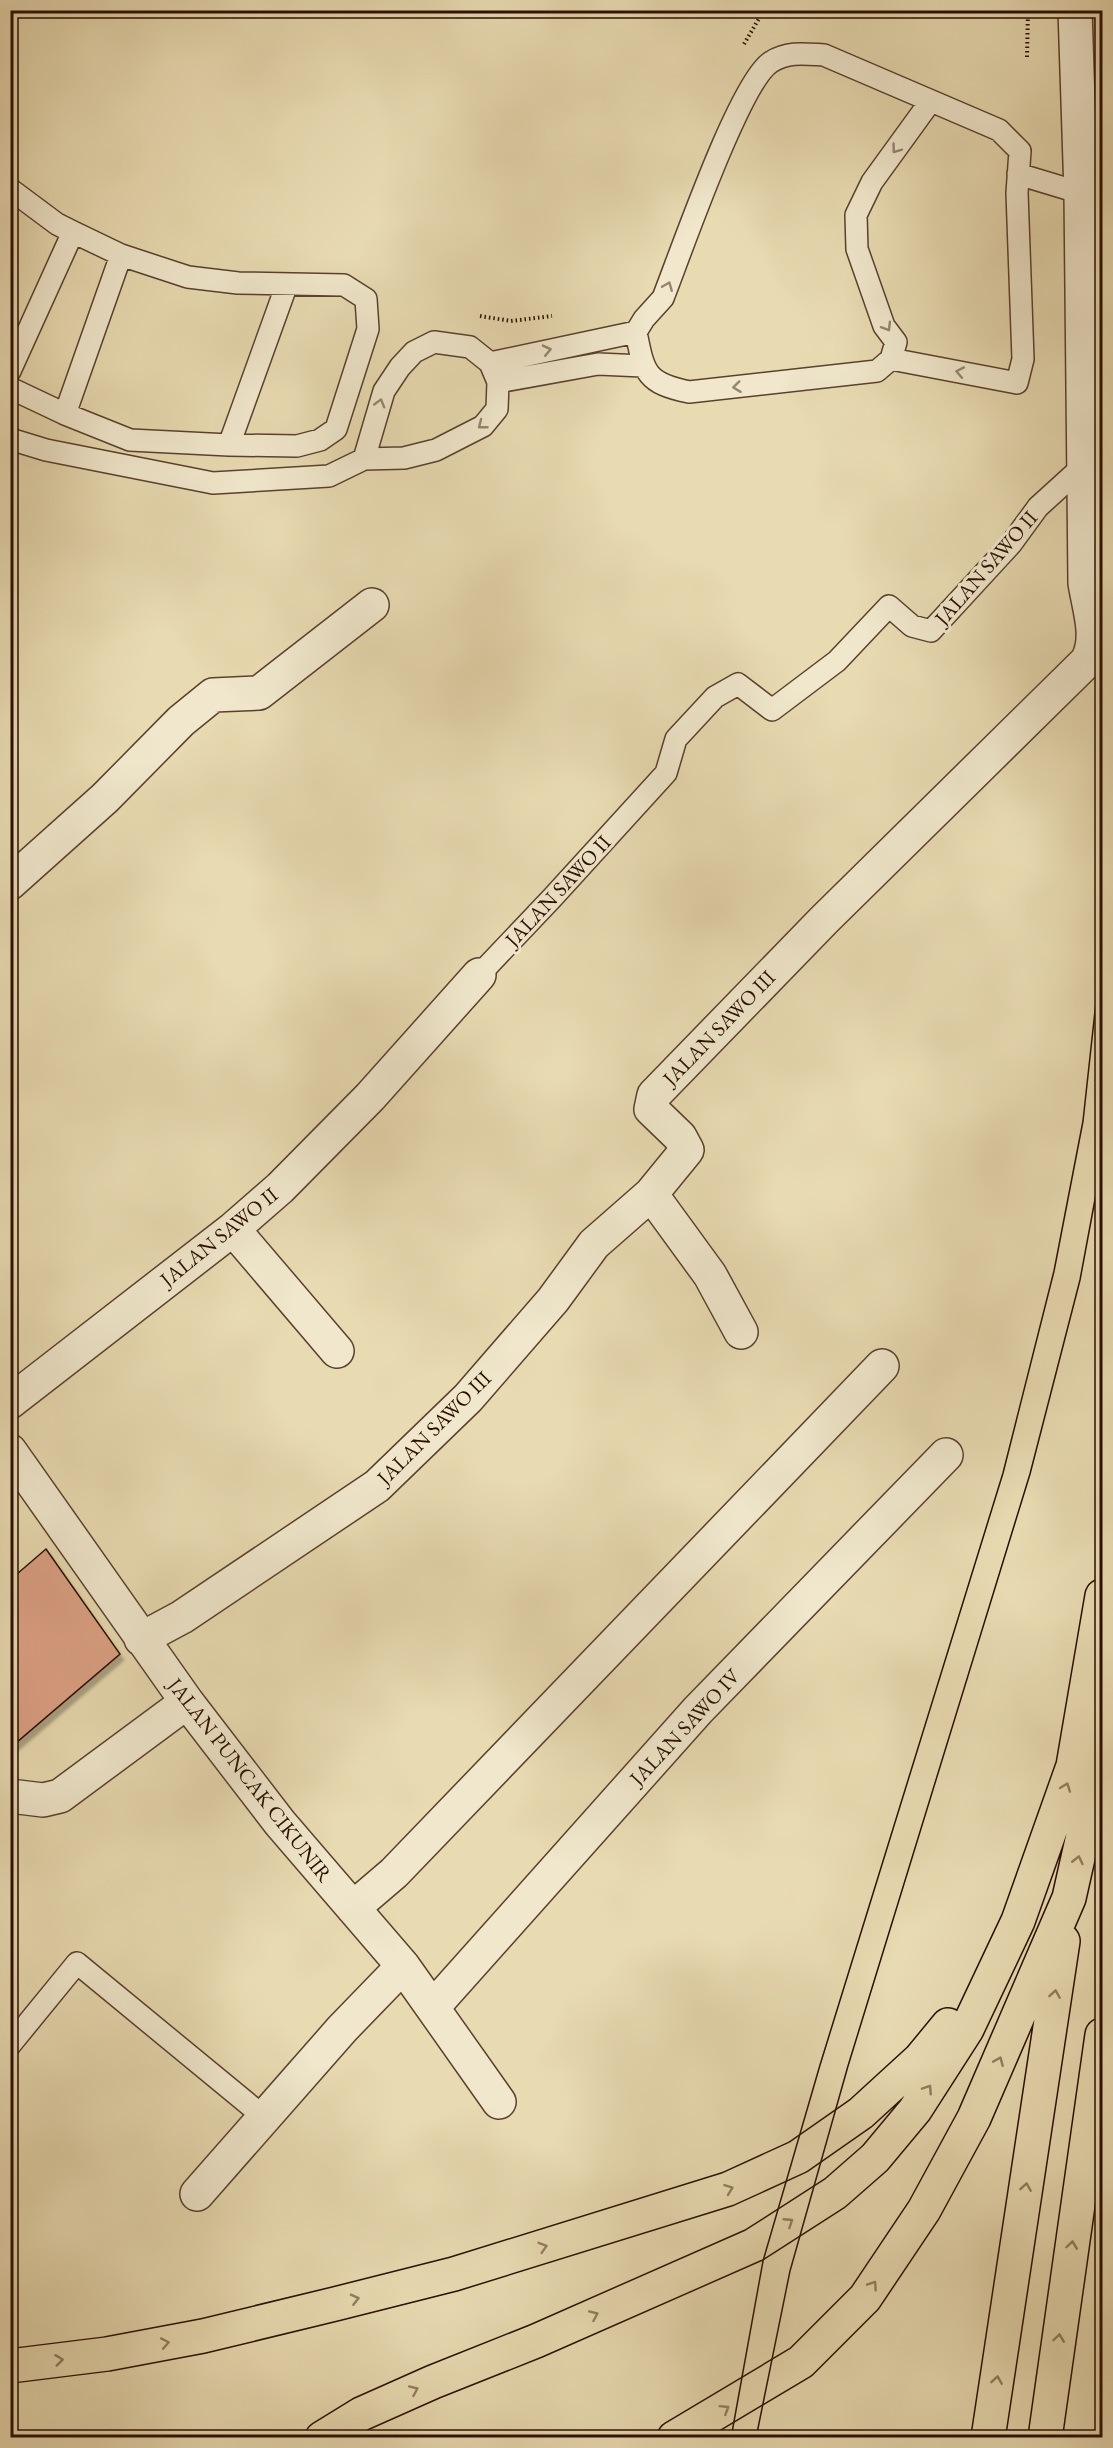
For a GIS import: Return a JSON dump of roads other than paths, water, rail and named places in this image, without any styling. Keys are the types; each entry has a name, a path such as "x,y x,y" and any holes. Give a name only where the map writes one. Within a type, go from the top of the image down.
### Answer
{"highway":[{"path":"322,2438 361,2414 412,2391 536,2341 754,2245 835,2193 875,2158 915,2110 967,2029 1018,1921 1073,1766 1102,1596"},
{"path":"988,2438 1069,1898 1102,1751"},
{"path":"674,2438 801,2362 865,2298 924,2210 974,2118 1069,1898"},
{"path":"10,2366 108,2354 203,2336 454,2274 728,2189 798,2157 861,2113 920,2059 969,2000 1018,1921"},
{"path":"1045,2438 1102,2035"}],"street":[{"path":"1075,10 1081,193 1082,467"},
{"name":"JALAN SAWO III","path":"141,1639 182,1617 377,1486 468,1398 553,1300 594,1244 651,1194 687,1150 680,1137 651,1109 654,1095 824,920 1087,661 1093,651 1094,639 1085,583 1082,467"},
{"path":"10,884 105,798 181,721 213,695 259,693 372,605"},
{"name":"JALAN SAWO II","path":"10,1402 233,1229 280,1188 370,1097 479,975"},
{"path":"651,1194 710,1275 741,1332"},
{"path":"233,1229 337,1351"},
{"path":"353,1908 394,1872 882,1366"},
{"name":"JALAN PUNCAK CIKUNIR","path":"10,1451 187,1702 280,1823 403,1966 499,2102"},
{"name":"JALAN SAWO IV","path":"433,2007 698,1710 946,1455"},
{"path":"10,1796 43,1800 60,1796 187,1702"},
{"path":"197,2194 342,2029 403,1966"}],"lane":[{"path":"494,372 636,332 644,319 663,298 731,126 752,84 770,62 794,53 824,55 870,73 930,102 999,130 1020,152 1017,193 1023,359 1017,383 891,359"},
{"path":"636,332 643,366 656,381 672,389 689,392 876,370 891,359 896,342 884,326 857,249 856,215 872,182 930,102"},
{"path":"1018,174 1081,193"},
{"path":"10,189 57,224 73,232 121,255 188,277 238,283 344,285 366,299 368,329 336,429 320,440 297,446 130,440 65,414 10,388"},
{"path":"10,371 73,232"},
{"path":"65,414 121,255"},
{"path":"229,445 287,284"},
{"path":"10,439 46,450 213,483 329,476 364,459 404,458 436,450 483,426 497,409 494,372 470,347 434,342 414,352 400,367 384,391 364,459"},
{"path":"494,372 598,364 643,366"},
{"name":"JALAN SAWO II","path":"479,975 666,773 676,739 715,697 738,684 772,710 837,661 889,606 912,626 931,631 1011,544 1038,507 1082,467"},
{"path":"10,2045 77,1963 264,2117"}],"tram line":[{"path":"731,2438 763,2261 820,2065 1003,1473 1054,1271 1083,1121 1102,947"},
{"path":"756,2438 790,2271 848,2066 1030,1474 1080,1280 1102,1162"}]}
